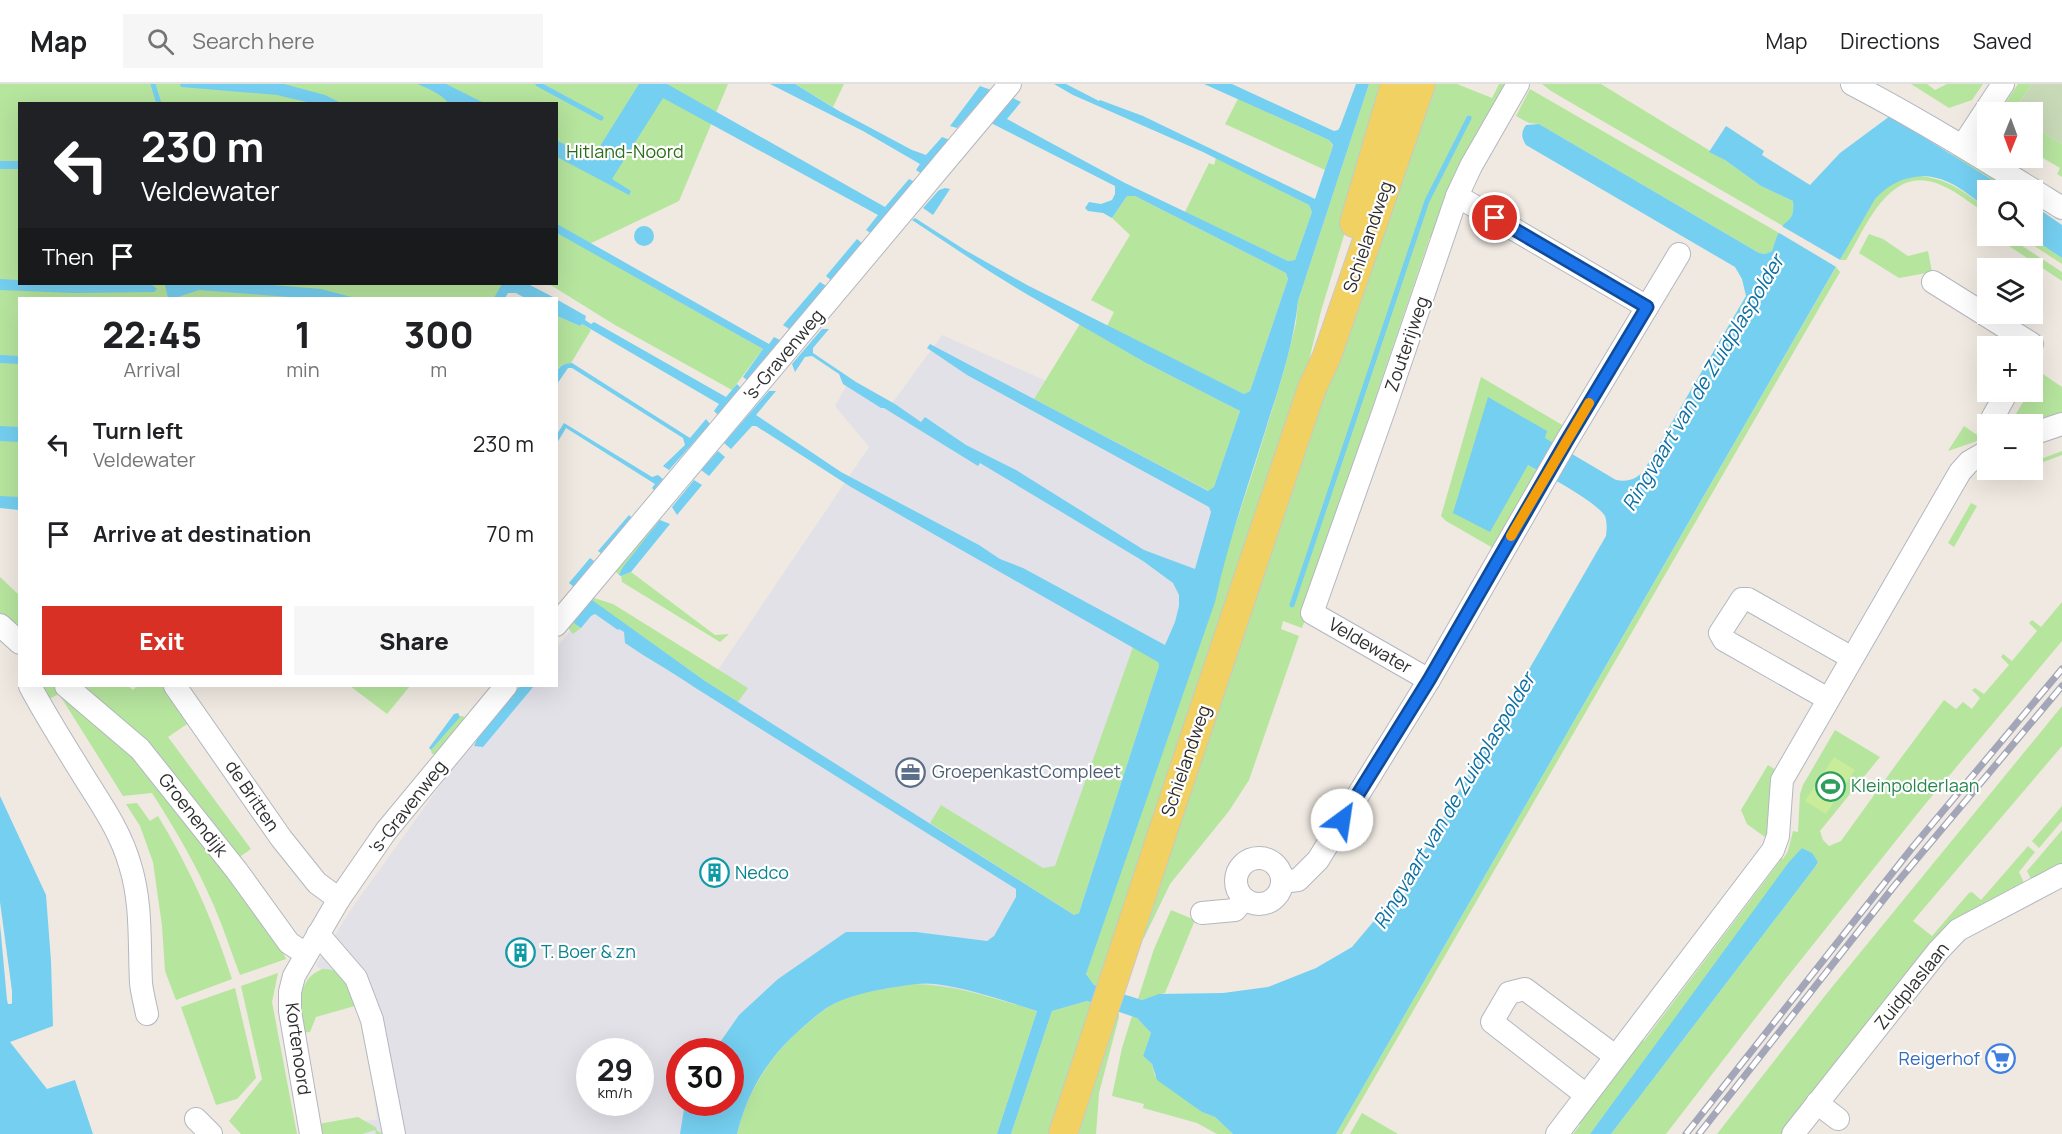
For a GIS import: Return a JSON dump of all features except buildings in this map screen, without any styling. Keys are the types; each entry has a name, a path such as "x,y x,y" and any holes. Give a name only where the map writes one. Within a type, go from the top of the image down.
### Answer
{"main road":[{"name":"Schielandweg","path":"1312,388 1320,337 1333,286 1395,84"},
{"name":"Schielandweg","path":"1063,1134 1312,388 1327,356 1421,84"}],"street":[{"name":"'s-Gravenweg","path":"558,623 1010,84"},
{"name":"Zouterijweg","path":"1312,613 1381,421 1457,196 1471,166 1518,84"},
{"path":"1852,84 1963,145 2062,208"},
{"path":"1871,84 1908,113"},
{"path":"1963,145 2003,84"},
{"path":"1457,196 1647,307"},
{"name":"Veldewater","path":"1244,898 1255,904 1270,901 1280,890 1282,882 1298,880 1318,860 1429,680 1566,442 1679,254"},
{"path":"1933,282 2019,336"},
{"path":"2043,430 2062,424"},
{"path":"1557,1134 1773,850 1778,837 1782,780 1960,472 1977,457"},
{"path":"1828,699 1724,640 1720,633 1742,599 1748,599 1852,658"},
{"name":"Veldewater","path":"1312,613 1429,680"},
{"path":"0,625 18,641"},
{"path":"31,687 123,842 137,892 141,929 141,984 147,1014"},
{"name":"Groenendijk","path":"67,687 140,749 237,872 289,943 306,954"},
{"name":"de Britten","path":"176,687 281,837 317,883 339,899"},
{"name":"'s-Gravenweg","path":"318,934 386,831 505,687"},
{"path":"1202,913 1235,910 1244,898 1237,887 1236,879 1239,870 1252,859 1260,858 1276,866 1281,873 1282,882"},
{"name":"Zuidplaslaan","path":"1793,1134 1938,951 1958,930 2062,875"},
{"path":"318,934 356,978 372,1020 394,1134"},
{"name":"Kortenoord","path":"311,1134 290,1011 290,992 294,976 318,934"},
{"path":"1586,1095 1491,1022 1509,993 1525,989 1615,1056"},
{"path":"1817,1103 1838,1119"}],"shaded area":[{"path":"942,335 1240,466 1069,977 744,1049 744,1038 666,1038 666,1116 711,1116 711,1134 300,1134 299,1125 377,1120 370,1060 356,1002 316,965 354,905 452,769 523,687 558,687 558,646 591,606 705,689 869,447 835,406 848,383 890,406"}],"green space":[{"name":"Hitland-Noord","path":"0,84 728,84 679,201 583,247 763,349 732,390 615,325 551,285 558,285 558,102 18,102 18,285 507,285 500,297 18,297 18,503 0,501"},
{"path":"795,84 844,84 833,107"},
{"path":"1369,84 1385,84 1352,209 1321,311 1300,397 1101,987 1094,985 1086,974 1087,970 1150,787 1256,462 1284,371 1296,323 1298,301"},
{"path":"1436,84 1457,84 1492,98 1499,84 1511,84 1435,238 1430,237 1309,594 1314,596 1302,628 1283,621 1281,629 1299,636 1249,780 1229,811 1170,884 1144,938 1139,936 1398,175"},
{"path":"1542,84 1601,84 1725,160 1761,186 1793,201 1791,219 1783,226"},
{"path":"1911,84 1927,84 1935,90 1947,84 1983,84 1972,100 1949,108"},
{"path":"2018,84 2032,84 2020,102 2006,102"},
{"path":"2032,84 2062,84 2062,144 2043,132 2043,102 2020,102"},
{"path":"1530,89 1779,233 1772,251 1765,254 1759,253 1539,124 1529,123 1516,116"},
{"path":"1238,99 1329,140 1333,146 1325,170 1225,124"},
{"path":"2043,132 2062,144 2062,177 2057,174 2060,168 2043,158"},
{"path":"1956,152 1977,165 1977,168 1982,168 2002,180 1992,180 1953,156"},
{"path":"1216,158 1309,205 1312,212 1295,260 1288,261 1185,212 1209,163 1214,165"},
{"path":"1919,176 1948,183 1977,201 1977,207 1936,183 1919,180 1904,184 1891,192 1880,204 1846,260 1840,260 1865,213 1877,196 1895,182"},
{"path":"1127,196 1135,196 1286,273 1288,279 1250,391 1244,394 1107,326 1114,312 1091,300 1130,235 1112,218"},
{"path":"1869,234 1883,239 1908,256 1928,251 1932,272 1899,278 1859,253"},
{"path":"2043,245 2062,258 2062,264 2034,246"},
{"path":"2009,246 2022,246 2041,258 2027,258"},
{"path":"2043,260 2062,272 2062,281 2043,268"},
{"path":"1836,267 1840,272 1342,1134 1336,1134"},
{"path":"558,316 580,326 582,324 591,330 571,363 561,365 558,369"},
{"path":"1080,324 1146,363 1240,411 1214,487 1209,491 1034,399"},
{"path":"2043,374 2062,387 2062,412 2043,418 2043,414 2016,414 2023,402 2043,402"},
{"path":"1481,377 1564,426 1553,443 1544,438 1547,432 1528,465 1537,470 1493,548 1441,516"},
{"path":"1964,426 1977,435 1977,441 1948,451"},
{"path":"2062,451 2062,455 2043,462 2043,458"},
{"path":"1971,503 1977,506 1954,547 1948,543"},
{"path":"657,519 660,520 619,575 614,570"},
{"path":"631,572 715,635 729,634 720,642 622,582 621,576"},
{"path":"0,577 18,594 18,630 0,613"},
{"path":"591,597 613,604 748,688 738,702 592,601 575,624 581,628 573,634 569,629 569,624"},
{"path":"2062,602 2062,641 1922,808 1666,1134 1611,1134 1815,867 1818,862 1811,853 1802,848 1590,1134 1573,1134 1580,1125 1578,1122 1640,1040 1644,1041 1780,861 1775,857 1777,855 1783,859 1788,851 1793,831 1798,832 1800,794 1803,785 1835,730 1880,757 1820,831 1823,840 1829,846 1841,841 1944,700 1956,709 1963,702 1972,709 1980,698 1972,690 1975,688 1984,694 2009,665 2001,657 2003,654 2012,661 2037,631 2029,623 2032,620 2041,627"},
{"path":"1133,647 1158,661 1159,666 1079,913 1074,915 930,823 941,805 1043,868 1055,866"},
{"path":"38,687 55,687 132,750 279,944 286,959 240,975 218,915 200,877 152,793 123,796 59,694 47,700"},
{"path":"82,687 129,687 133,690 136,687 169,687 193,720 168,737 251,849 235,860"},
{"path":"351,687 409,687 387,714"},
{"path":"2062,706 2062,746 1913,921 1932,936 1969,893 1972,892 1981,900 2028,846 2035,852 2019,872 2025,885 1965,916 1783,1134 1717,1134 1828,992"},
{"path":"460,716 465,719 436,754 432,754 431,750"},
{"name":"Kleinpolderlaan","path":"1834,757 1855,770 1826,814 1805,801"},
{"path":"1768,765 1779,772 1769,840 1747,824 1741,810"},
{"path":"137,803 150,821 158,816 180,856 209,915 232,979 176,1000 165,971 162,926 153,862 140,826 126,804"},
{"path":"2062,806 2062,821 2039,848 2032,841"},
{"path":"2062,830 2062,866 2032,881 2027,871"},
{"path":"1171,910 1195,920 1165,993 1142,1000 1138,999 1154,949"},
{"path":"323,969 343,975 358,1005 316,1017 310,1032 301,1033 300,1005 304,987 314,973"},
{"path":"278,973 272,1002 297,1134 241,1134 229,1121 262,1079 241,986"},
{"path":"915,984 930,985 992,997 1037,1011 997,1134 737,1134 755,1087 763,1072 783,1046 828,1007 869,992"},
{"path":"235,988 256,1078 237,1099 216,1105 181,1007"},
{"path":"1087,1001 1094,1004 1053,1134 1011,1134 1052,1011"},
{"path":"1115,1012 1119,1014 1119,1017 1099,1093 1096,1134 1075,1134"},
{"path":"1132,1016 1136,1017 1151,1033 1143,1056 1152,1064 1155,1076 1202,1112 1215,1117 1233,1134 1217,1134 1197,1123 1143,1108 1144,1104 1112,1096 1122,1048"},
{"path":"1362,1113 1398,1134 1350,1134"},
{"path":"358,1117 383,1134 376,1134 375,1130 362,1134 320,1134 318,1124"}],"water":[{"path":"180,84 284,84 325,95 339,102 307,102 277,95 181,87"},
{"path":"418,84 446,84 482,102 447,102 439,94"},
{"path":"639,84 667,84 885,207 909,179 915,182 872,234 866,230 878,215 663,98 612,179 631,191 629,195 558,158 558,141 592,159"},
{"path":"770,84 795,84 839,111 912,150 926,155 942,137 950,140 922,174 916,170 920,164 863,131"},
{"name":"Ringvaart van de Zuidplaspolder","path":"1054,84 1066,84 1099,101 1143,116 1315,199 1333,145 1329,140 1204,84 1232,84 1334,131 1340,127 1356,84 1369,84 1298,301 1284,371 1234,530 1215,602 1086,974 1094,985 1142,1000 1159,994 1223,993 1268,987 1316,968 1352,947 1405,884 1606,536 1606,518 1600,510 1570,489 1528,465 1490,532 1453,513 1488,397 1547,431 1545,438 1616,480 1631,480 1644,470 1746,296 1742,279 1735,267 1526,145 1522,135 1526,125 1539,124 1759,253 1765,254 1772,251 1779,232 1791,217 1793,201 1761,186 1725,160 1709,152 1726,126 1764,151 1762,155 1810,185 1840,153 1890,116 1992,180 1977,180 1977,201 1948,182 1928,176 1899,181 1875,199 1336,1134 1233,1134 1215,1117 1202,1112 1157,1080 1152,1064 1143,1056 1151,1033 1137,1018 1087,1001 1052,1011 1011,1134 997,1134 1037,1011 961,988 935,984 912,984 889,988 842,1000 828,1007 796,1033 773,1058 755,1085 744,1111 744,1038 723,1038 739,1015 778,979 846,932 916,932 987,941 994,936 1016,897 1016,889 634,649 625,643 624,632 595,614 581,628 574,622 592,600 705,681 1074,915 1079,913 1159,666 1158,662 851,487 756,426 752,426 731,449 724,443 769,391 776,391 756,415 841,472 979,545 1000,559 1023,568 1165,645 1179,606 1179,595 1173,583 1143,561 980,463 978,466 881,408 843,384 839,374 812,356 805,357 795,372 792,364 822,329 829,329 813,348 813,353 856,382 921,422 925,417 966,445 1016,470 1144,550 1195,569 1211,512 1209,507 967,375 927,348 930,344 1208,491 1214,487 1240,411 1146,363 1023,292 912,220 915,218 1027,285 1244,394 1250,391 1288,279 1286,273 1135,196 1127,196 1112,218 1103,213 1088,211 1085,208 1089,202 1101,204 1112,200 1115,186 991,123 1013,98 1021,102 1007,119 1125,183 1288,261 1295,260 1312,212 1309,205 1203,152 1073,95"},
{"path":"980,86 991,90 957,128 950,126"},
{"path":"0,161 18,161 18,169 0,169"},
{"path":"950,189 933,215 923,208 939,190"},
{"path":"2043,212 2062,225 2062,258 2043,245"},
{"path":"558,225 769,344 774,337 780,340 747,380 743,377 763,349 558,234"},
{"path":"644,226 651,229 654,236 651,243 644,246 637,243 634,236 637,229"},
{"path":"857,239 863,244 832,281 826,276"},
{"path":"0,279 18,280 18,285 152,285 157,289 154,292 74,293 0,290"},
{"path":"820,282 826,286 792,327 789,329 783,325"},
{"path":"165,285 271,285 321,289 351,297 289,297 199,290 178,297 168,297"},
{"path":"501,285 530,285 553,297 523,297 516,293 508,293 506,297 495,297"},
{"path":"558,300 586,316 585,320 591,324 594,322 726,397 737,384 741,388 718,415 714,411 719,404 582,324 580,326 558,316"},
{"path":"0,355 18,356 18,364 0,363"},
{"path":"572,363 690,438 706,419 710,424 669,470 663,466 685,445 683,438 572,368 568,368 558,383 558,369"},
{"path":"564,423 652,477 658,475 663,479 654,490 652,488 655,484 566,428 558,441 558,432"},
{"path":"0,426 18,427 18,442 0,441"},
{"path":"718,451 725,457 709,476 701,470"},
{"path":"694,480 702,485 677,515 672,507"},
{"path":"0,496 18,497 18,510 0,508"},
{"path":"629,515 632,518 602,554 598,551"},
{"path":"660,520 670,524 631,572 619,575 623,567"},
{"path":"590,558 594,561 574,587 569,583"},
{"path":"519,687 533,687 483,747 474,746 479,735"},
{"path":"458,713 460,717 431,750 429,748 454,714"},
{"path":"0,796 46,895 51,961 53,1026 10,1042 47,1089 75,1080 93,1134 0,1134"},
{"path":"1802,848 1812,853 1818,862 1815,867 1611,1134 1590,1134 1789,862"},
{"path":"683,1116 742,1116 737,1134 680,1134"}],"pier":[{"path":"1780,225 1842,261 1838,268 1776,231"},
{"path":"0,902 12,991 11,1004 8,1004 7,1000"}],"waterway":[{"path":"153,84 158,102"},
{"path":"538,84 601,118"},
{"path":"1292,605 1427,201 1469,118"}],"railway":[{"path":"1686,1134 1912,848 2062,669"},
{"path":"1699,1134 1895,885 2062,686"}],"slow traffic":[{"path":"1511,536 1589,403"}],"place":[{"name":"GroepenkastCompleet","path":"911,772"},
{"name":"Kleinpolderlaan","path":"1830,786"},
{"name":"Nedco","path":"714,873"},
{"name":"T. Boer & zn","path":"520,952"},
{"name":"Reigerhof","path":"2001,1059"}],"route":[{"path":"1342,820 1429,680 1498,558 1647,307 1495,218"}]}
